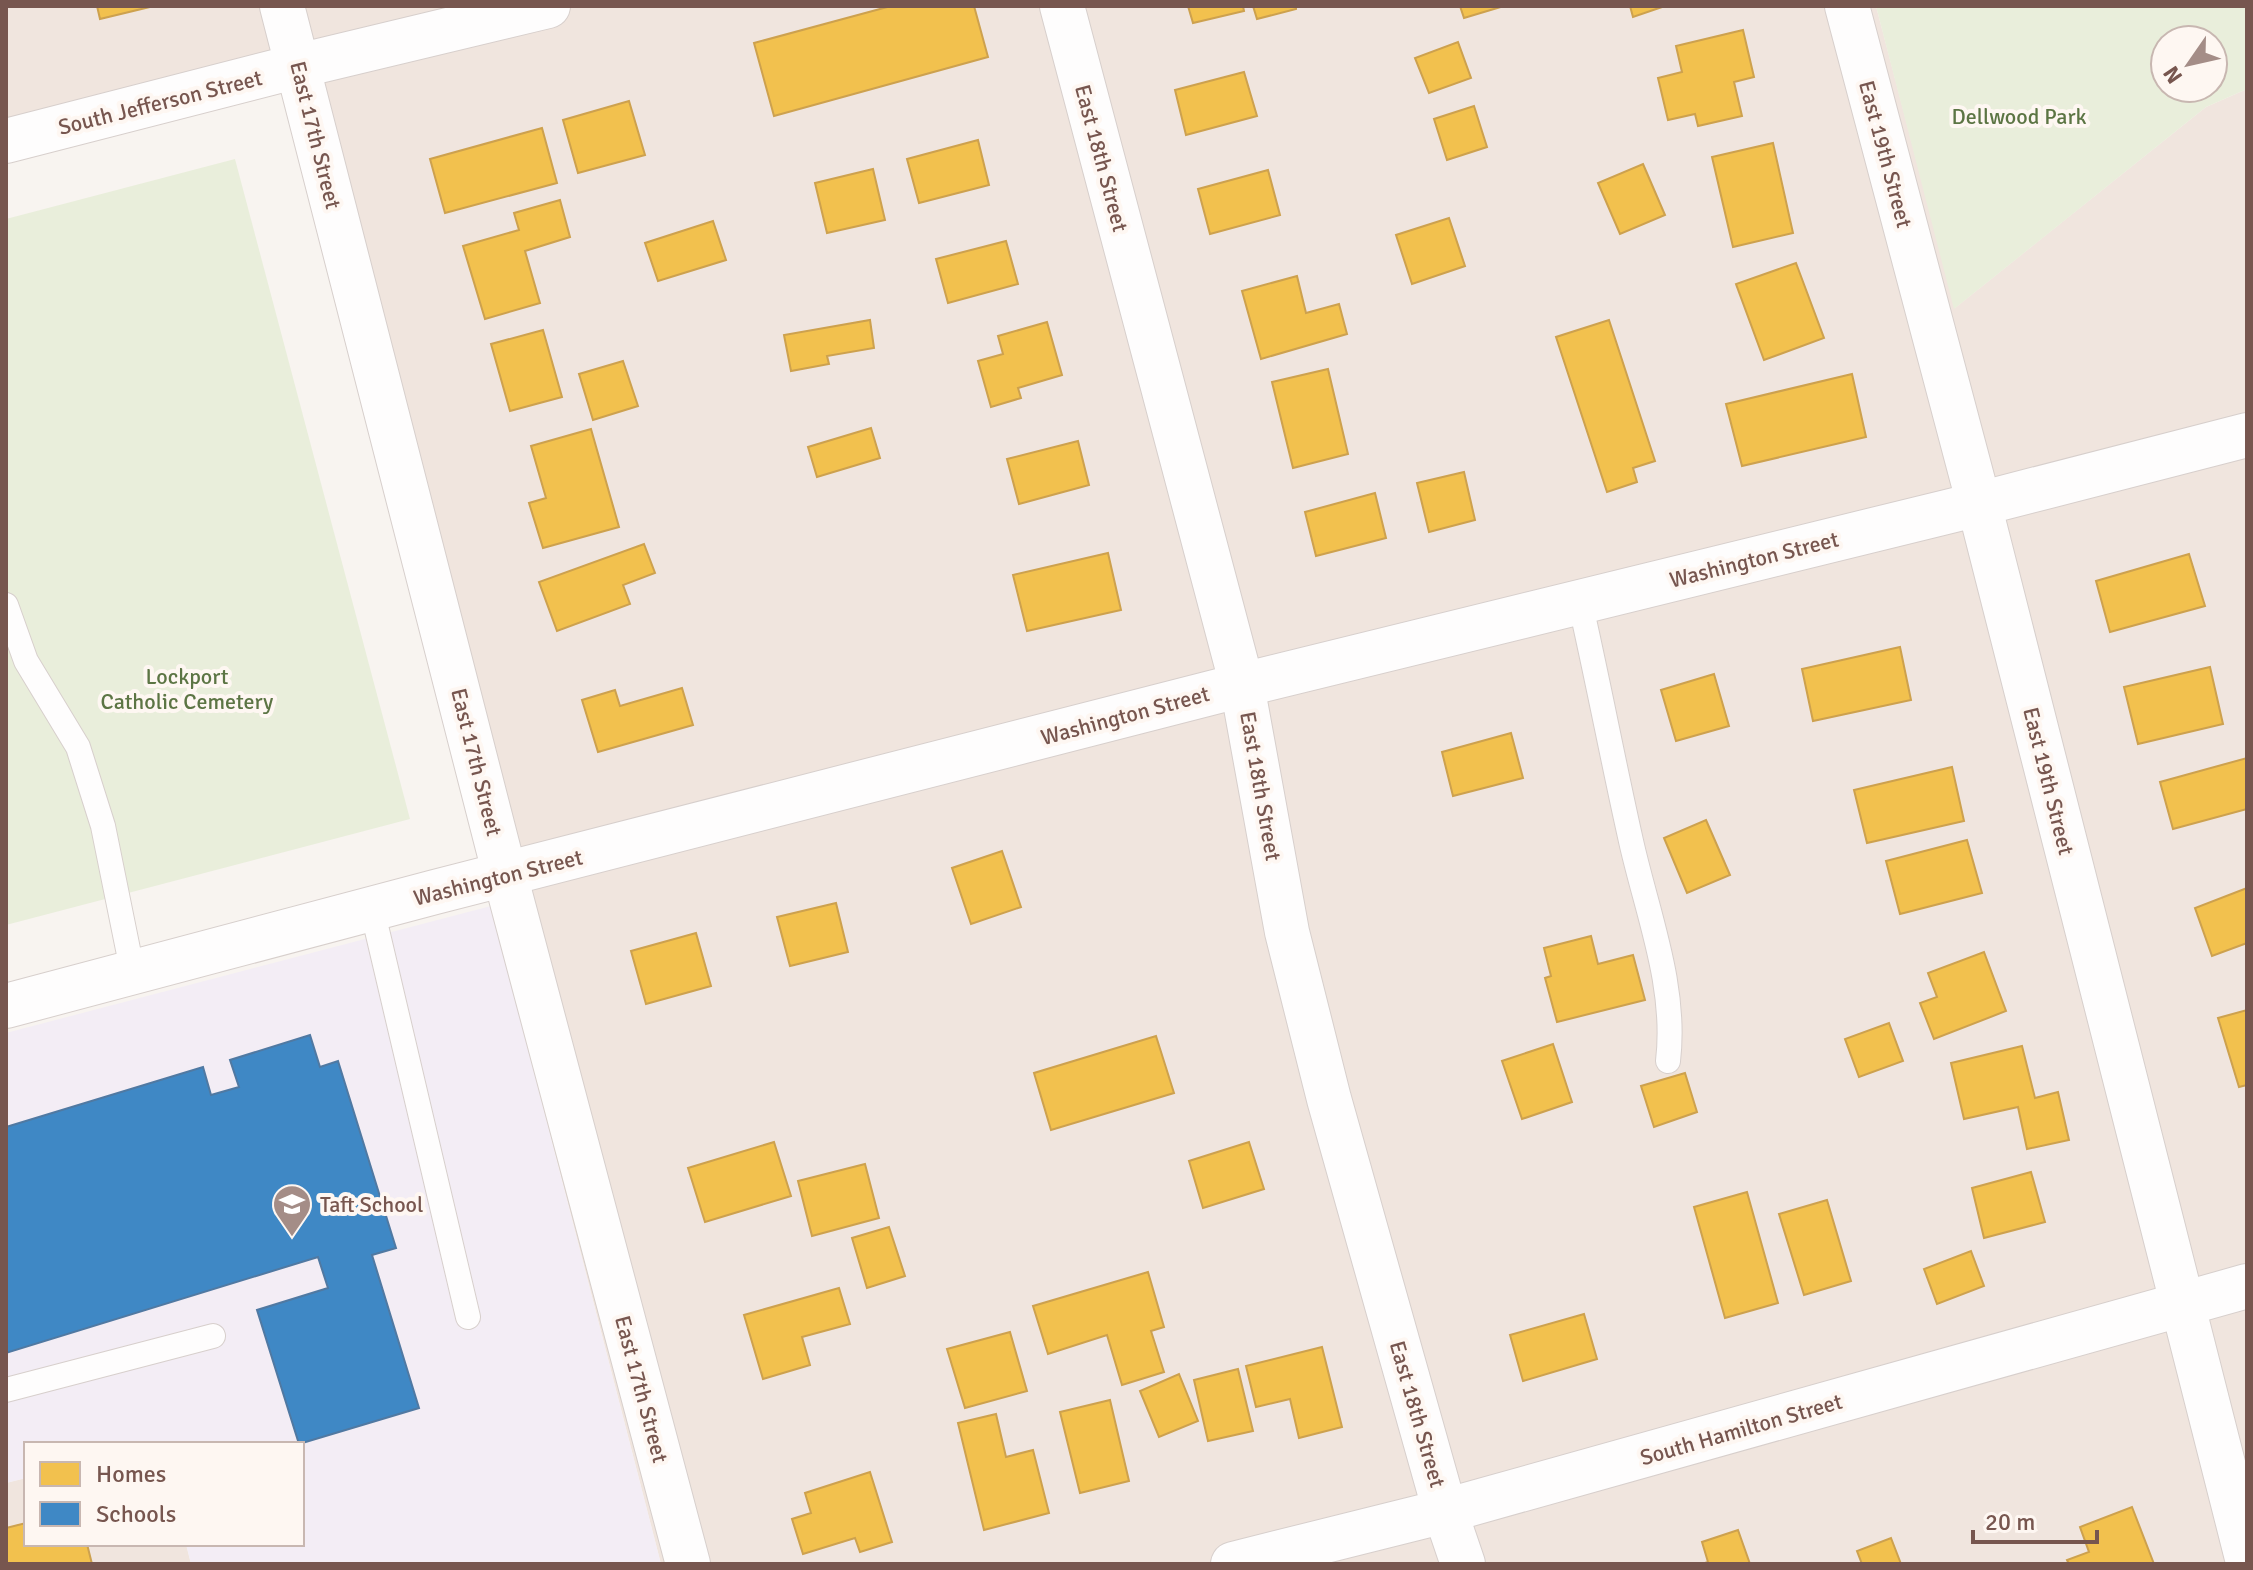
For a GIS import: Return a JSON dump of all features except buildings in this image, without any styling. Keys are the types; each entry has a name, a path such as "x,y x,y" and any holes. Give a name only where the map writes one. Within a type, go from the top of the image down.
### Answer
{"street":[{"name":"East 17th Street","path":"282,6 505,875 688,1564"},
{"name":"South Jefferson Street","path":"6,141 548,6"},
{"name":"East 18th Street","path":"1062,6 1242,685 1287,932 1329,1099 1445,1511 1463,1564"},
{"name":"East 19th Street","path":"1847,6 1979,504 2247,1558"},
{"name":"Washington Street","path":"6,1006 1242,685 2247,435"},
{"name":"South Hamilton Street","path":"1233,1564 1445,1511 2247,1286"}],"lane":[{"path":"1580,602 1631,841 1663,964 1672,1031 1668,1061"},
{"path":"6,605 26,661 78,747 103,826 133,974"},
{"path":"372,909 468,1317"},
{"path":"6,1390 213,1336"}],"shaded area":[{"path":"6,6 1876,6 1955,308 2206,107 2229,104 2229,97 2247,89 2247,1564 661,1564 276,50 6,119"},
{"name":"Taft School","path":"491,906 661,1564 191,1564 186,1546 304,1546 304,1442 24,1442 24,1478 6,1483 6,1033"},
{"path":"24,1478 24,1546 186,1546 191,1564 6,1564 6,1483"}],"green space":[{"name":"Dellwood Park","path":"1876,6 2247,6 2247,89 2229,97 2229,24 2149,24 2149,104 2213,104 1954,309"},
{"name":"Lockport Catholic Cemetery","path":"235,159 410,819 6,925 6,219"}],"place":[{"name":"Taft School","path":"292,1238"}]}
